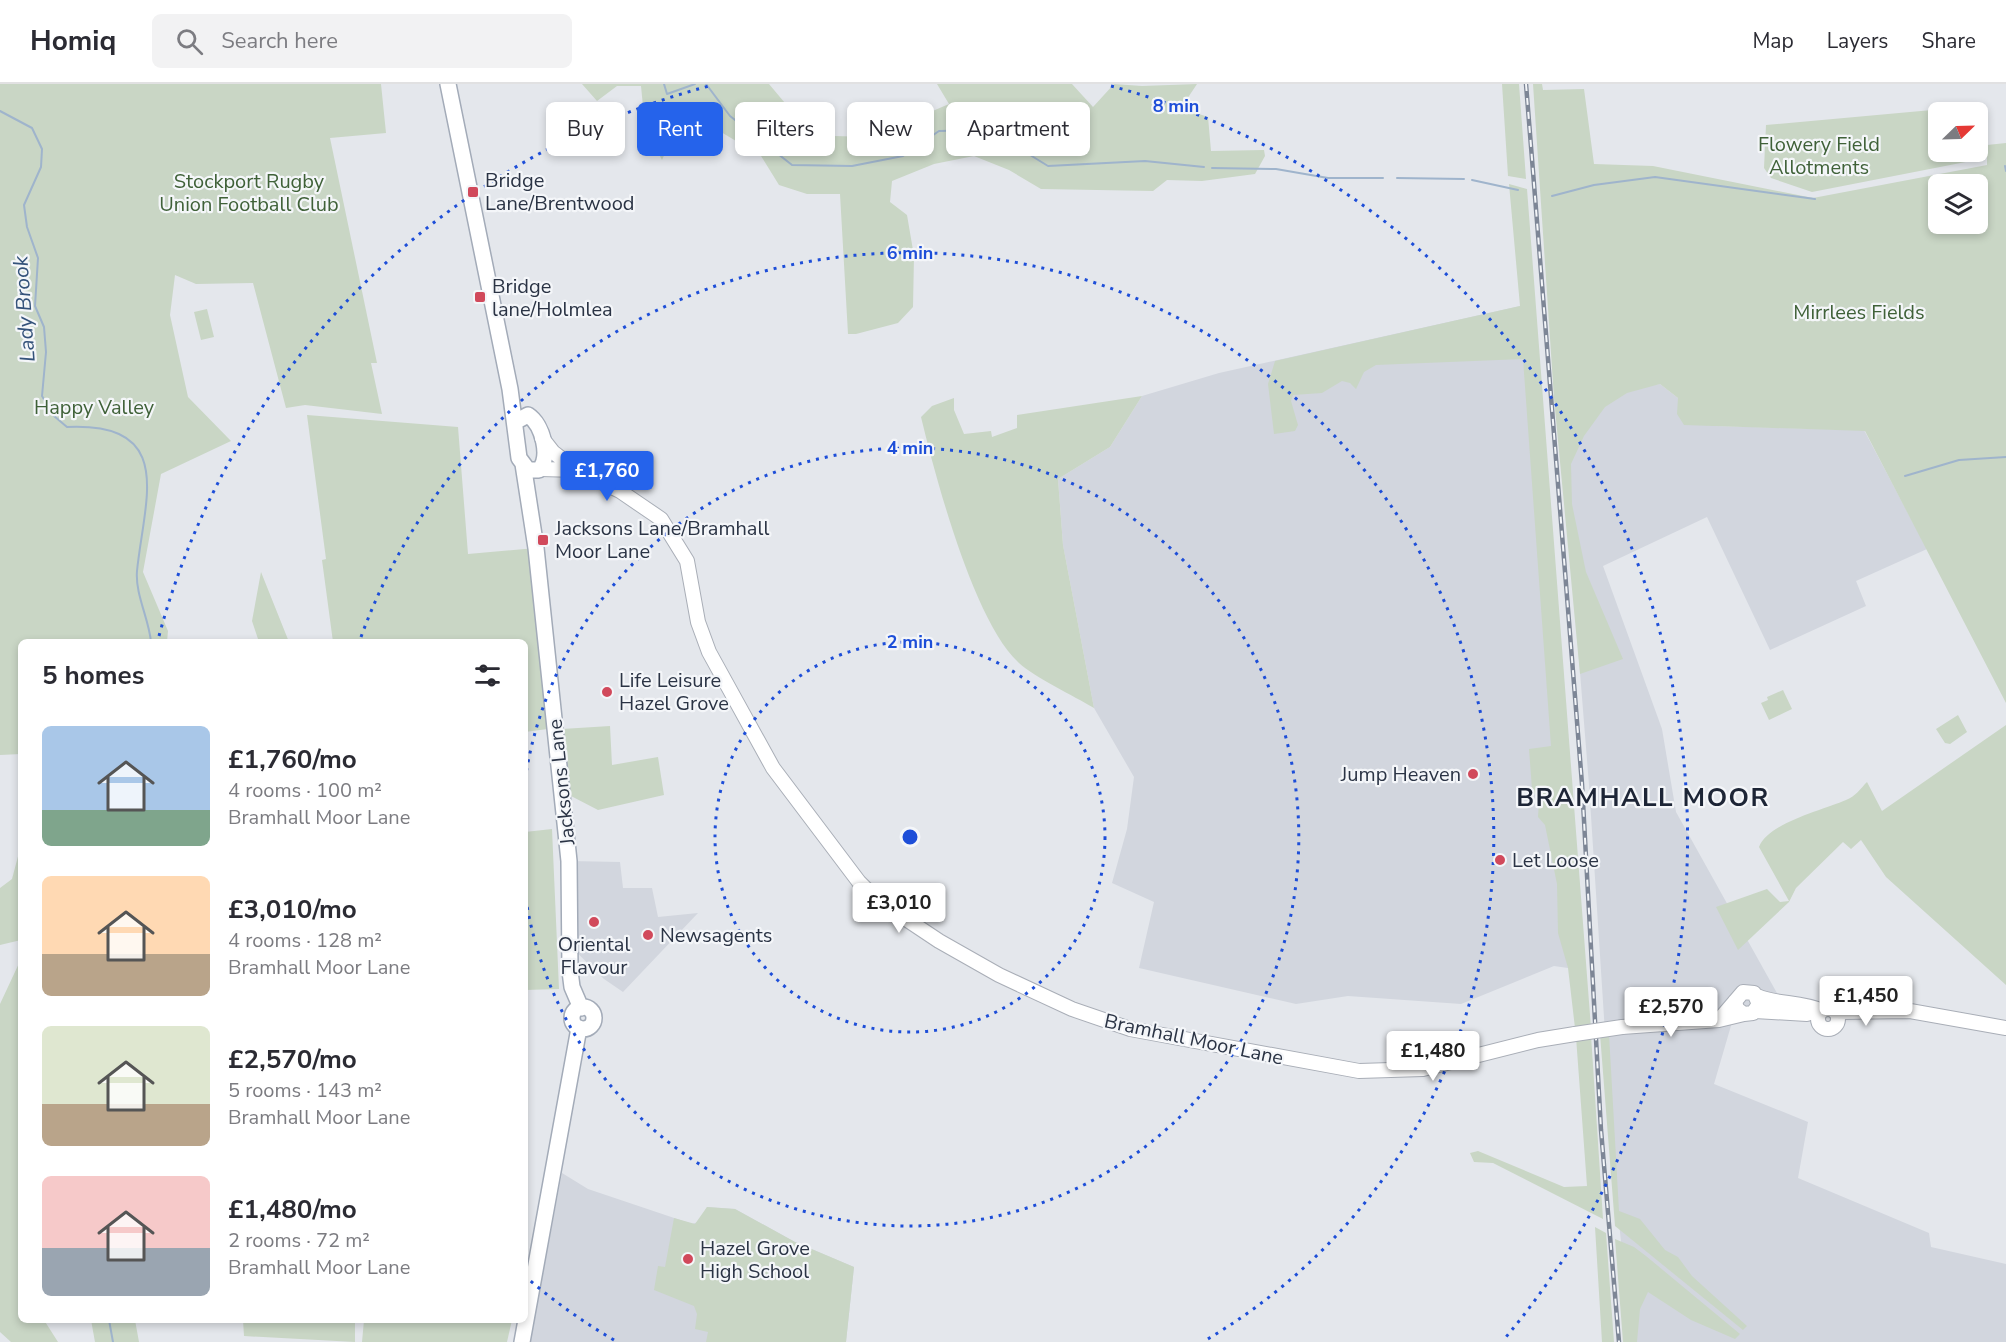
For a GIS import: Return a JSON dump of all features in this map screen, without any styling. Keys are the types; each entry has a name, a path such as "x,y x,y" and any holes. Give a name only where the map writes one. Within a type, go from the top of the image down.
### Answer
{"main road":[{"name":"Jacksons Lane","path":"448,84 510,389 521,418 523,464 537,556 569,859 570,971 572,987 580,1008 572,1017 579,1028 528,1309"},
{"path":"521,418 534,418 539,425 542,438"},
{"name":"Jacksons Lane","path":"537,556 534,490 545,454 542,438"},
{"path":"523,464 528,470 540,470"},
{"name":"Jacksons Lane","path":"522,1342 525,1323"}],"street":[{"name":"Bramhall Moor Lane","path":"542,438 553,452 576,470 620,491 661,519 687,561 700,631 709,652 773,768 859,882 876,899 939,941 999,975 1072,1009 1130,1029 1359,1071 1423,1069 1538,1040 1622,1027 1719,1020 1750,1013 1793,1012 1828,1016 1896,1011 1972,1020 2006,1028"},
{"name":"Bramhall Moor Lane","path":"540,470 576,470"},
{"name":"Bramhall Moor Lane","path":"1735,1001 1743,992 1750,991 1768,1001 1805,1005 1828,1016"},
{"path":"1735,1001 1737,1009 1750,1013 1759,1004 1756,996"},
{"path":"1719,1020 1735,1001"}],"shaded area":[{"path":"1520,306 1568,968 1554,966 1461,1004 1348,996 1296,1004 1139,968 1154,902 1112,883 1127,829 1134,777 1094,708 1063,545 1058,479 1110,447 1142,396 1219,373"},
{"path":"1660,384 1714,426 1864,430 1927,549 1856,581 1866,606 1770,650 1707,517 1603,566 1662,729 1676,812 1782,1002 1735,1012 1714,1084 1808,1122 1798,1178 1929,1233 1931,1247 2006,1264 2006,1342 1631,1342 1614,1172 1589,785 1558,396"},
{"path":"569,861 620,862 623,888 652,888 658,917 698,913 623,992 604,979 569,945"},
{"name":"Hazel Grove High School","path":"562,1173 588,1189 692,1224 698,1222 707,1207 735,1209 795,1242 854,1267 846,1342 530,1342"}],"green space":[{"path":"0,84 381,84 386,133 330,138 377,363 371,363 382,414 305,405 286,408 253,283 196,284 175,275 170,315 188,397 231,441 161,474 143,572 168,631 167,639 18,639 18,754 0,755"},
{"path":"582,84 769,84 784,102 735,102 735,140 723,133 723,102 643,102 641,86 617,86 597,101"},
{"path":"937,84 1072,84 1088,102 948,102"},
{"path":"1114,84 1142,86 1197,84 1181,108 1208,117 1211,151 1264,150 1265,156 1255,174 1202,181 1167,180 1153,191 1041,189 1009,170 974,156 1090,156 1090,104 1093,107"},
{"path":"1502,84 1519,84 1526,179 1508,176"},
{"name":"Mirrlees Fields","path":"1533,84 1542,84 1543,90 1584,89 1594,164 1653,166 1813,198 1928,176 1928,234 1988,234 1988,174 1940,174 1987,165 1988,145 2006,143 2006,703 1865,431 1684,425 1677,414 1678,398 1660,384 1627,393 1605,407 1584,436 1571,464 1572,504 1586,572 1623,659 1580,674 1554,398"},
{"path":"946,105 946,156 974,156 934,164 892,181 890,202 907,215 914,256 913,307 898,323 856,334 848,334 840,194 807,194 779,185 761,156 835,156 835,136 847,136 847,156 934,156 934,110"},
{"name":"Flowery Field Allotments","path":"1928,110 1928,162 1966,162 1812,192 1771,178 1764,168 1766,125"},
{"path":"1509,184 1527,189 1591,1028 1575,1028 1568,968 1558,933 1557,884 1545,825 1538,817 1539,801 1532,789 1529,749 1551,746 1523,359 1376,365 1364,372 1356,389 1350,383 1342,381 1322,393 1293,395 1291,401 1298,425 1295,431 1274,434 1268,384 1275,361 1520,306"},
{"path":"207,309 214,337 201,340 194,312"},
{"path":"1142,396 1110,447 1058,479 1063,545 1094,708 1026,668 1002,643 972,583 959,548 936,476 921,417 932,406 954,398 954,410 964,434 991,431 992,437 1017,428 1017,415"},
{"path":"307,415 458,427 468,554 536,548 555,728 528,732 528,639 333,639 322,560 326,559"},
{"path":"261,572 288,639 258,639 252,621"},
{"path":"1783,690 1792,709 1769,720 1761,703 1768,700 1767,697"},
{"path":"1958,715 1967,732 1950,744 1945,743 1936,729"},
{"path":"2006,725 2006,985 1886,877 1861,840 1851,849 1843,842 1796,888 1789,902 1738,950 1716,907 1767,889 1780,902 1789,901 1759,847 1773,831 1797,818 1849,799 1867,782 1882,811"},
{"path":"610,726 612,765 658,757 664,795 598,810 571,796 562,729"},
{"path":"552,829 559,989 528,990 528,832"},
{"path":"18,856 18,941 0,945 0,888 12,879"},
{"path":"18,965 18,1323 46,1323 58,1342 11,1342 0,1332 0,1004"},
{"path":"1600,1034 1609,1034 1619,1211 1640,1219 1665,1250 1678,1257 1692,1276 1747,1326 1743,1330 1615,1226"},
{"path":"1591,1035 1603,1219 1493,1163 1474,1162 1470,1153 1478,1151 1564,1187 1587,1186 1576,1037"},
{"path":"707,1207 735,1209 795,1242 854,1267 846,1342 706,1342 708,1332 695,1329 697,1314 694,1306 654,1290 658,1266 665,1267 674,1218 695,1224"},
{"path":"1595,1227 1606,1233 1614,1342 1602,1342"},
{"path":"1615,1239 1634,1247 1646,1256 1740,1334 1735,1339 1691,1320 1648,1292 1640,1309 1637,1342 1623,1342"},
{"path":"92,1323 136,1323 139,1342 95,1342"},
{"path":"243,1323 355,1323 355,1342 244,1336"},
{"path":"364,1323 511,1323 507,1342 362,1342"}],"waterway":[{"path":"664,84 667,94 695,84"},
{"path":"706,84 730,116 792,165 852,166 903,156 939,131 980,130 1022,150 1048,166 1145,161 1204,167"},
{"name":"Lady Brook","path":"0,111 32,128 42,149 41,167 24,205 27,227 38,258 35,306 44,327 46,352 42,396 54,416 67,427 102,429 125,437 139,452 146,470 147,493 137,580 150,639"},
{"path":"2005,166 2006,171"},
{"path":"1212,168 1276,169 1328,178 1383,178"},
{"path":"1552,196 1594,185 1655,177 1815,199"},
{"path":"1397,178 1464,179"},
{"path":"1472,180 1518,190"},
{"path":"1905,476 1959,460 2006,457"},
{"name":"Lady Brook","path":"110,1323 113,1342"}],"railway":[{"path":"1526,84 1582,784 1601,1130 1619,1342"}],"place":[{"name":"Bridge Lane/Brentwood","path":"473,192"},
{"name":"Bridge lane/Holmlea","path":"480,297"},
{"name":"Jacksons Lane/Bramhall Moor Lane","path":"543,540"},
{"name":"Life Leisure Hazel Grove","path":"607,692"},
{"name":"Jump Heaven","path":"1473,774"},
{"name":"Let Loose","path":"1500,860"},
{"name":"Oriental Flavour","path":"594,922"},
{"name":"Newsagents","path":"648,935"},
{"name":"Hazel Grove High School","path":"688,1259"}],"district":[{"name":"BRAMHALL MOOR","path":"1643,797"}],"park label":[{"name":"Stockport Rugby Union Football Club","path":"249,192"},
{"name":"Happy Valley","path":"94,407"}]}
